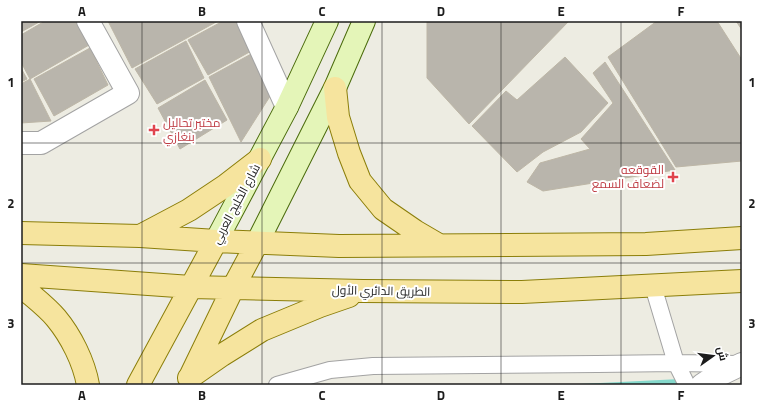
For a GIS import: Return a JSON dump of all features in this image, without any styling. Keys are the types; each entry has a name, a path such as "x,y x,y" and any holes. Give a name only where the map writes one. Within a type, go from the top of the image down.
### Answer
{"main road":[{"name":"شارع الخليج العربي","path":"138,385 287,107 327,21"},
{"path":"187,381 335,88 364,21"},
{"path":"335,88 338,117 349,153 360,181 383,209 440,246"},
{"path":"140,236 189,210 260,159"},
{"path":"21,233 140,236 216,242 339,246 646,244 742,238"},
{"name":"الطريق الدائري الأول","path":"21,275 191,287 363,291 522,292 742,280"},
{"path":"21,286 55,317 71,341 86,373 88,385"},
{"path":"187,381 222,355 262,330 320,306 363,291"}],"street":[{"path":"21,143 41,143 128,93 88,21"},
{"path":"248,21 287,107"},
{"path":"702,385 741,364"}],"lane":[{"path":"653,286 676,362 687,385"},
{"path":"277,385 330,370 373,366 676,362 741,364"}],"shaded area":[{"path":"680,379 675,385 560,385"}],"building":[{"path":"21,21 41,21 21,32"},
{"path":"45,21 75,21 89,45 30,79 21,62 21,35"},
{"path":"108,21 218,21 132,68"},
{"path":"223,21 239,21 253,50 208,75 188,40"},
{"path":"427,21 569,21 469,124 427,78"},
{"path":"657,21 717,21 742,60 742,161 676,167 608,57"},
{"path":"736,21 742,21 742,30"},
{"path":"186,41 204,78 157,104 135,69"},
{"path":"90,48 108,85 54,116 34,79"},
{"path":"253,53 274,90 241,142 209,77"},
{"path":"565,57 608,103 581,132 543,152 517,172 472,126 506,91 517,100"},
{"path":"605,62 675,170 543,191 527,182 540,163 590,149 581,139 613,103 593,73"},
{"path":"21,68 27,79 21,82"},
{"path":"30,79 51,121 21,123 21,84"},
{"path":"205,80 227,120 180,149 158,108"}],"place":[{"name":"مختبر تحاليل بنغازي","path":"154,130"},
{"name":"القوقعه لضعاف السمع","path":"673,177"}]}
